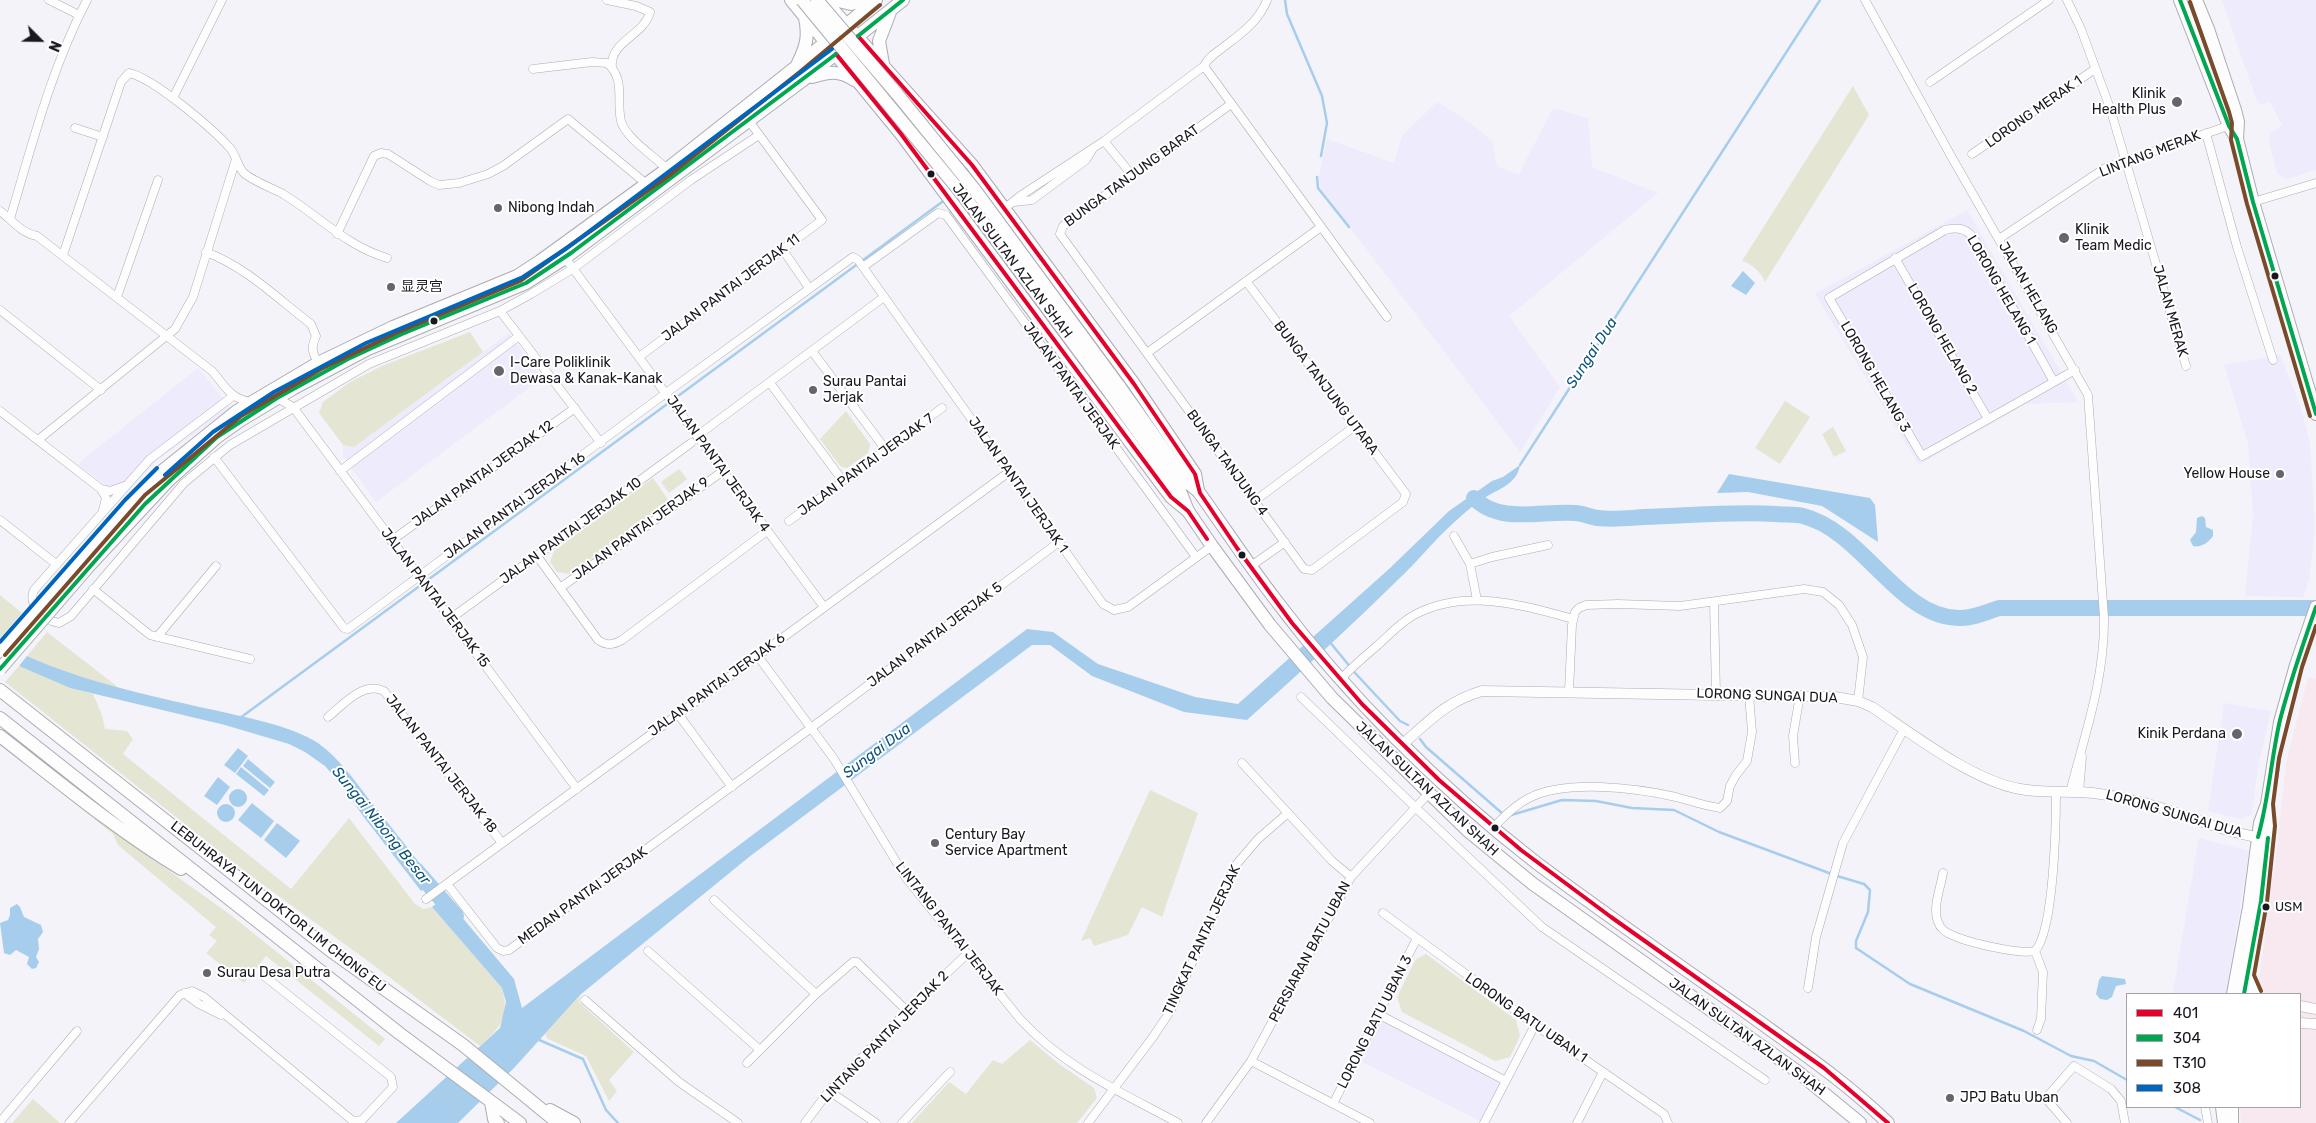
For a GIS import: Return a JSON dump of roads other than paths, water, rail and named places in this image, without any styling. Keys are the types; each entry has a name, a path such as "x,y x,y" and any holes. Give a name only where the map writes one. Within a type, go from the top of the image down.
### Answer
{"main road":[{"name":"JALAN SULTAN AZLAN SHAH","path":"791,0 863,85 1171,497 1188,511"},
{"name":"JALAN SULTAN AZLAN SHAH","path":"802,0 951,179 1187,482 1198,491 1299,630 1324,660 1345,675 1403,744 1446,786 1498,822 1563,882 1810,1058 1860,1097 1888,1123"},
{"name":"JALAN SULTAN AZLAN SHAH","path":"817,0 969,183 1114,389 1180,491 1188,511 1212,546 1284,642 1332,698 1467,830 1533,884 1798,1072 1860,1123"},
{"name":"JALAN SULTAN AZLAN SHAH","path":"825,0 1009,206 1196,474 1198,491"},
{"path":"834,0 851,4 863,0"},
{"path":"0,651 130,504 216,437 294,388 368,349 526,283 561,254 670,173 876,0"},
{"path":"670,173 749,121 903,0"},
{"path":"2180,0 2234,124"},
{"path":"2200,4 2234,124 2253,202 2316,414"},
{"path":"884,66 879,42 880,33 891,9"},
{"path":"797,66 807,43 808,34 804,15"},
{"path":"802,81 832,72 847,76 863,85"},
{"path":"915,154 916,140 925,131 945,134"},
{"path":"0,669 165,476 207,434 237,411 318,363 393,327 517,276 561,254"},
{"path":"2233,993 2263,838 2269,825 2267,804 2280,722 2314,611"},
{"name":"LEBUHRAYA TUN DOKTOR LIM CHONG EU","path":"0,690 331,951 463,1045 558,1123"},
{"name":"LEBUHRAYA TUN DOKTOR LIM CHONG EU","path":"0,718 154,838 219,893 520,1123"},
{"path":"0,736 83,802 144,846 219,893"},
{"path":"0,742 13,746"},
{"path":"2244,993 2261,901 2263,838"},
{"path":"2247,976 2255,993"},
{"path":"528,1098 574,1123"},
{"path":"493,1103 494,1119 498,1123"},
{"path":"493,1103 508,1123"},
{"path":"2222,1108 2224,1123"},
{"path":"2232,1108 2232,1123"}],"street":[{"path":"49,0 79,15"},
{"path":"10,218 40,115 79,15 87,0"},
{"path":"607,0 636,6 650,12 648,21 638,33 615,50 611,59 612,68 619,84 620,116 624,129 670,173"},
{"path":"1009,206 1020,196 1092,150 1204,66 1212,56 1249,27 1262,10 1266,0"},
{"name":"JALAN HELANG","path":"1865,0 1946,148 2088,395 2104,618 2102,661 2075,792"},
{"path":"1930,82 2049,0"},
{"name":"JALAN MERAK","path":"2068,0 2096,69 2126,160 2186,366"},
{"path":"174,98 220,1"},
{"path":"533,69 600,62 612,68"},
{"path":"1204,66 1388,317"},
{"name":"LORONG MERAK 1","path":"1972,154 2096,69"},
{"path":"63,255 121,82 129,73 139,75 174,98 231,149 243,172 296,203 337,234 376,255 387,258"},
{"name":"BUNGA TANJUNG BARAT","path":"1147,354 1060,234 1063,226 1231,104"},
{"path":"337,234 374,156 381,153 388,154 430,182 439,185 451,185 488,174 503,166 568,119 650,188"},
{"path":"231,398 157,452 124,486 56,564 32,596 33,604 48,619 54,622 63,622 184,483 214,457 293,407 369,364 500,311 574,268 691,180 759,135 749,121"},
{"name":"LINTANG MERAK","path":"1999,239 2098,172 2126,160 2234,124"},
{"path":"75,128 103,137"},
{"path":"2206,133 2237,247 2273,360"},
{"name":"JALAN PANTAI JERJAK 11","path":"639,357 822,220 759,135"},
{"path":"1104,141 1132,175"},
{"path":"38,440 175,329 193,297 236,159"},
{"path":"117,296 158,180"},
{"path":"2253,202 2316,183"},
{"path":"0,211 24,231 37,236 63,255 212,371 231,398 237,411"},
{"name":"JALAN PANTAI JERJAK","path":"863,267 938,213 946,215 1196,557"},
{"path":"1147,354 1321,227"},
{"name":"LORONG HELANG 1","path":"1829,298 1946,230 1960,228 1969,233 2054,382"},
{"path":"783,250 809,288"},
{"path":"206,252 226,260 311,324 316,336 312,345 312,353 318,363"},
{"name":"JALAN PANTAI JERJAK 4","path":"561,254 574,268 824,607"},
{"name":"JALAN PANTAI JERJAK 16","path":"214,457 346,629 419,579 601,442 668,397 850,258 858,260"},
{"name":"LORONG HELANG 2","path":"1895,258 1988,419"},
{"name":"JALAN PANTAI JERJAK 1","path":"858,260 1103,604 1114,610 1128,606 1212,546"},
{"name":"BUNGA TANJUNG UTARA","path":"1246,281 1406,496 1403,502 1312,570 1308,570"},
{"path":"697,436 884,297"},
{"name":"LORONG HELANG 3","path":"1829,298 1922,456 1988,419"},
{"path":"0,310 101,390"},
{"path":"500,311 601,442"},
{"path":"340,471 519,336"},
{"path":"812,351 886,450"},
{"name":"BUNGA TANJUNG 4","path":"1147,354 1256,500 1304,569 1308,570"},
{"path":"1988,419 2075,370"},
{"path":"770,383 843,481"},
{"path":"293,407 294,388"},
{"path":"231,398 252,402"},
{"name":"JALAN PANTAI JERJAK 15","path":"277,398 293,407 419,579 577,789"},
{"name":"JALAN PANTAI JERJAK 12","path":"392,541 575,408"},
{"name":"JALAN PANTAI JERJAK 7","path":"789,521 942,408"},
{"path":"0,411 101,489 106,498 104,510"},
{"path":"1256,500 1355,426"},
{"name":"JALAN PANTAI JERJAK 10","path":"450,619 691,443"},
{"name":"JALAN PANTAI JERJAK 9","path":"560,588 723,471"},
{"name":"JALAN PANTAI JERJAK 6","path":"426,900 757,655 1009,472"},
{"path":"101,489 110,491 124,486"},
{"path":"0,520 56,564"},
{"path":"538,556 598,640 603,643 614,644 622,640 767,531"},
{"path":"1454,536 1470,564 1477,600"},
{"name":"JALAN PANTAI JERJAK 5","path":"811,728 1059,542"},
{"path":"1251,566 1285,542"},
{"path":"1470,564 1492,557 1548,545"},
{"path":"157,637 216,566"},
{"path":"93,589 143,632 250,659"},
{"path":"1569,691 1573,619 1575,612 1586,605 1680,606 1714,603 1804,589 1823,592 1838,605 1852,625 1863,657 1858,702"},
{"path":"1345,675 1416,614 1452,602 1499,601 1573,619"},
{"path":"1714,603 1716,694"},
{"name":"LINTANG PANTAI JERJAK","path":"757,655 834,759 906,878 1030,1031 1059,1055 1112,1090 1178,1123"},
{"name":"JALAN PANTAI JERJAK 18","path":"328,717 364,689 374,687 384,691 502,843"},
{"name":"LORONG SUNGAI DUA","path":"1403,744 1444,707 1461,697 1482,691 1835,697 1872,707 1979,776 2018,789 2056,793 2098,793 2146,804 2243,834 2263,838"},
{"path":"1498,822 1510,810 1529,798 1557,789 1591,787 1674,797 1720,808 1727,801 1730,786 1747,761 1752,732 1749,695"},
{"path":"1795,763 1793,736 1800,695"},
{"path":"1301,697 1414,807 1542,927 1765,1080"},
{"path":"678,714 732,786"},
{"name":"MEDAN PANTAI JERJAK","path":"444,886 496,948 503,951 510,950 811,728"},
{"path":"1808,988 1816,937 1843,843 1904,728"},
{"path":"1242,763 1332,861 1350,877"},
{"name":"PERSIARAN BATU UBAN","path":"1206,1123 1251,1061 1350,877 1429,793"},
{"path":"1943,873 1937,921 1943,929 1960,939 2022,953 2034,951 2042,940 2055,860 2056,793"},
{"name":"TINGKAT PANTAI JERJAK","path":"1088,1123 1171,1010 1235,866 1258,839 1288,813"},
{"path":"714,900 816,994"},
{"name":"LORONG BATU UBAN 1","path":"1383,913 1416,940 1664,1114 1668,1123"},
{"name":"LORONG BATU UBAN 3","path":"1333,1104 1416,940"},
{"path":"648,951 760,1050"},
{"path":"2034,951 2043,972 2041,1019 2037,1030"},
{"name":"LINTANG PANTAI JERJAK 2","path":"805,1123 829,1091 907,1011 968,954"},
{"path":"747,1063 816,994 846,967 856,962 907,1011"},
{"path":"69,1123 184,993 192,991 204,997 353,1121 362,1120 393,1087 391,1077 264,975"},
{"path":"586,1000 686,1088 738,1123"},
{"path":"2301,1006 2316,1009"},
{"path":"1378,1014 1506,1081"},
{"path":"2301,1023 2316,1024"},
{"path":"1484,1123 1535,1025"},
{"path":"0,1122 77,1031"},
{"path":"1251,1061 1370,1123"},
{"path":"2067,1123 2048,1101 2047,1097 2074,1066 2111,1089 2121,1100 2125,1123"},
{"path":"902,1123 950,1072"},
{"path":"1578,1123 1603,1072"},
{"path":"829,1091 876,1123"},
{"path":"2205,1108 2208,1123"}],"water":[{"path":"1743,271 1755,283 1746,295 1731,286"},
{"path":"1520,465 1512,481 1462,515 1367,610 1247,720 1184,712 1092,676 1050,645 1032,645 749,857 580,995 514,1068 458,1123 396,1123 500,1028 506,1002 502,988 432,907 445,897 514,979 522,1008 1027,629 1053,632 1098,664 1195,697 1238,704 1389,569 1449,511 1492,481 1503,477"},
{"path":"1729,474 1870,498 1875,505 1878,542 1822,506 1748,492 1717,493"},
{"path":"2202,516 2205,518 2206,527 2213,530 2213,536 2204,544 2193,546 2190,540 2196,532 2197,518"},
{"path":"27,656 94,681 266,722 295,732 318,743 346,770 435,883 421,891 363,816 344,788 325,766 305,752 289,744 225,725 70,688 19,666"},
{"path":"238,748 248,756 235,773 224,765"},
{"path":"248,759 275,782 270,788 243,766"},
{"path":"241,767 269,790 264,796 236,774"},
{"path":"218,777 230,787 217,805 204,796"},
{"path":"238,789 244,792 247,798 244,804 238,807 232,804 229,798 232,792"},
{"path":"252,803 274,821 261,838 238,820"},
{"path":"226,804 232,807 235,813 232,819 226,822 220,819 217,813 220,807"},
{"path":"277,823 300,841 286,858 264,840"},
{"path":"17,904 24,917 41,925 43,932 38,939 39,949 36,957 39,962 36,968 32,969 27,964 29,957 16,950 10,955 4,953 0,923 8,920 10,908"},
{"path":"2102,976 2125,979 2126,984 2116,986 2112,997 2107,1000 2100,999 2096,994 2099,980"}],"waterway":[{"path":"1285,0 1287,14 1322,96 1327,123 1321,156"},
{"name":"Sungai Dua","path":"1520,465 1820,0"},
{"path":"1317,177 1318,188 1349,227"},
{"path":"240,718 942,202"},
{"path":"1474,498 1484,506 1509,514 1576,513 1609,519 1743,513 1803,516 1824,525 1844,538 1899,590 1918,604 1938,614 1959,618 1974,616 1999,608 2316,608"},
{"path":"1329,641 1356,674 1400,721 1408,725"},
{"path":"1420,739 1426,747 1503,814"},
{"path":"1508,816 1562,800 1596,801 1632,808 1674,810 1719,832 1837,876 1864,884 1870,890 1868,912 1856,941 1856,948 1910,984 2024,1031 2071,1056 2094,1061 2126,1079"},
{"name":"Sungai Nibong Besar","path":"416,870 456,916"},
{"path":"537,1039 583,1059 606,1110 618,1123"},
{"path":"2177,1108 2200,1120"}],"place":[{"name":"Klinik Health Plus","path":"2177,102"},
{"name":"Nibong Indah","path":"498,208"},
{"name":"Klinik Team Medic","path":"2064,238"},
{"name":"显灵宫","path":"391,287"},
{"name":"I-Care Poliklinik Dewasa & Kanak-Kanak","path":"499,371"},
{"name":"Surau Pantai Jerjak","path":"813,390"},
{"name":"Yellow House","path":"2280,474"},
{"name":"Kinik Perdana","path":"2237,734"},
{"name":"Century Bay Service Apartment","path":"935,843"},
{"name":"USM","path":"2266,907"},
{"name":"Surau Desa Putra","path":"207,973"},
{"name":"JPJ Batu Uban","path":"1950,1098"}]}
